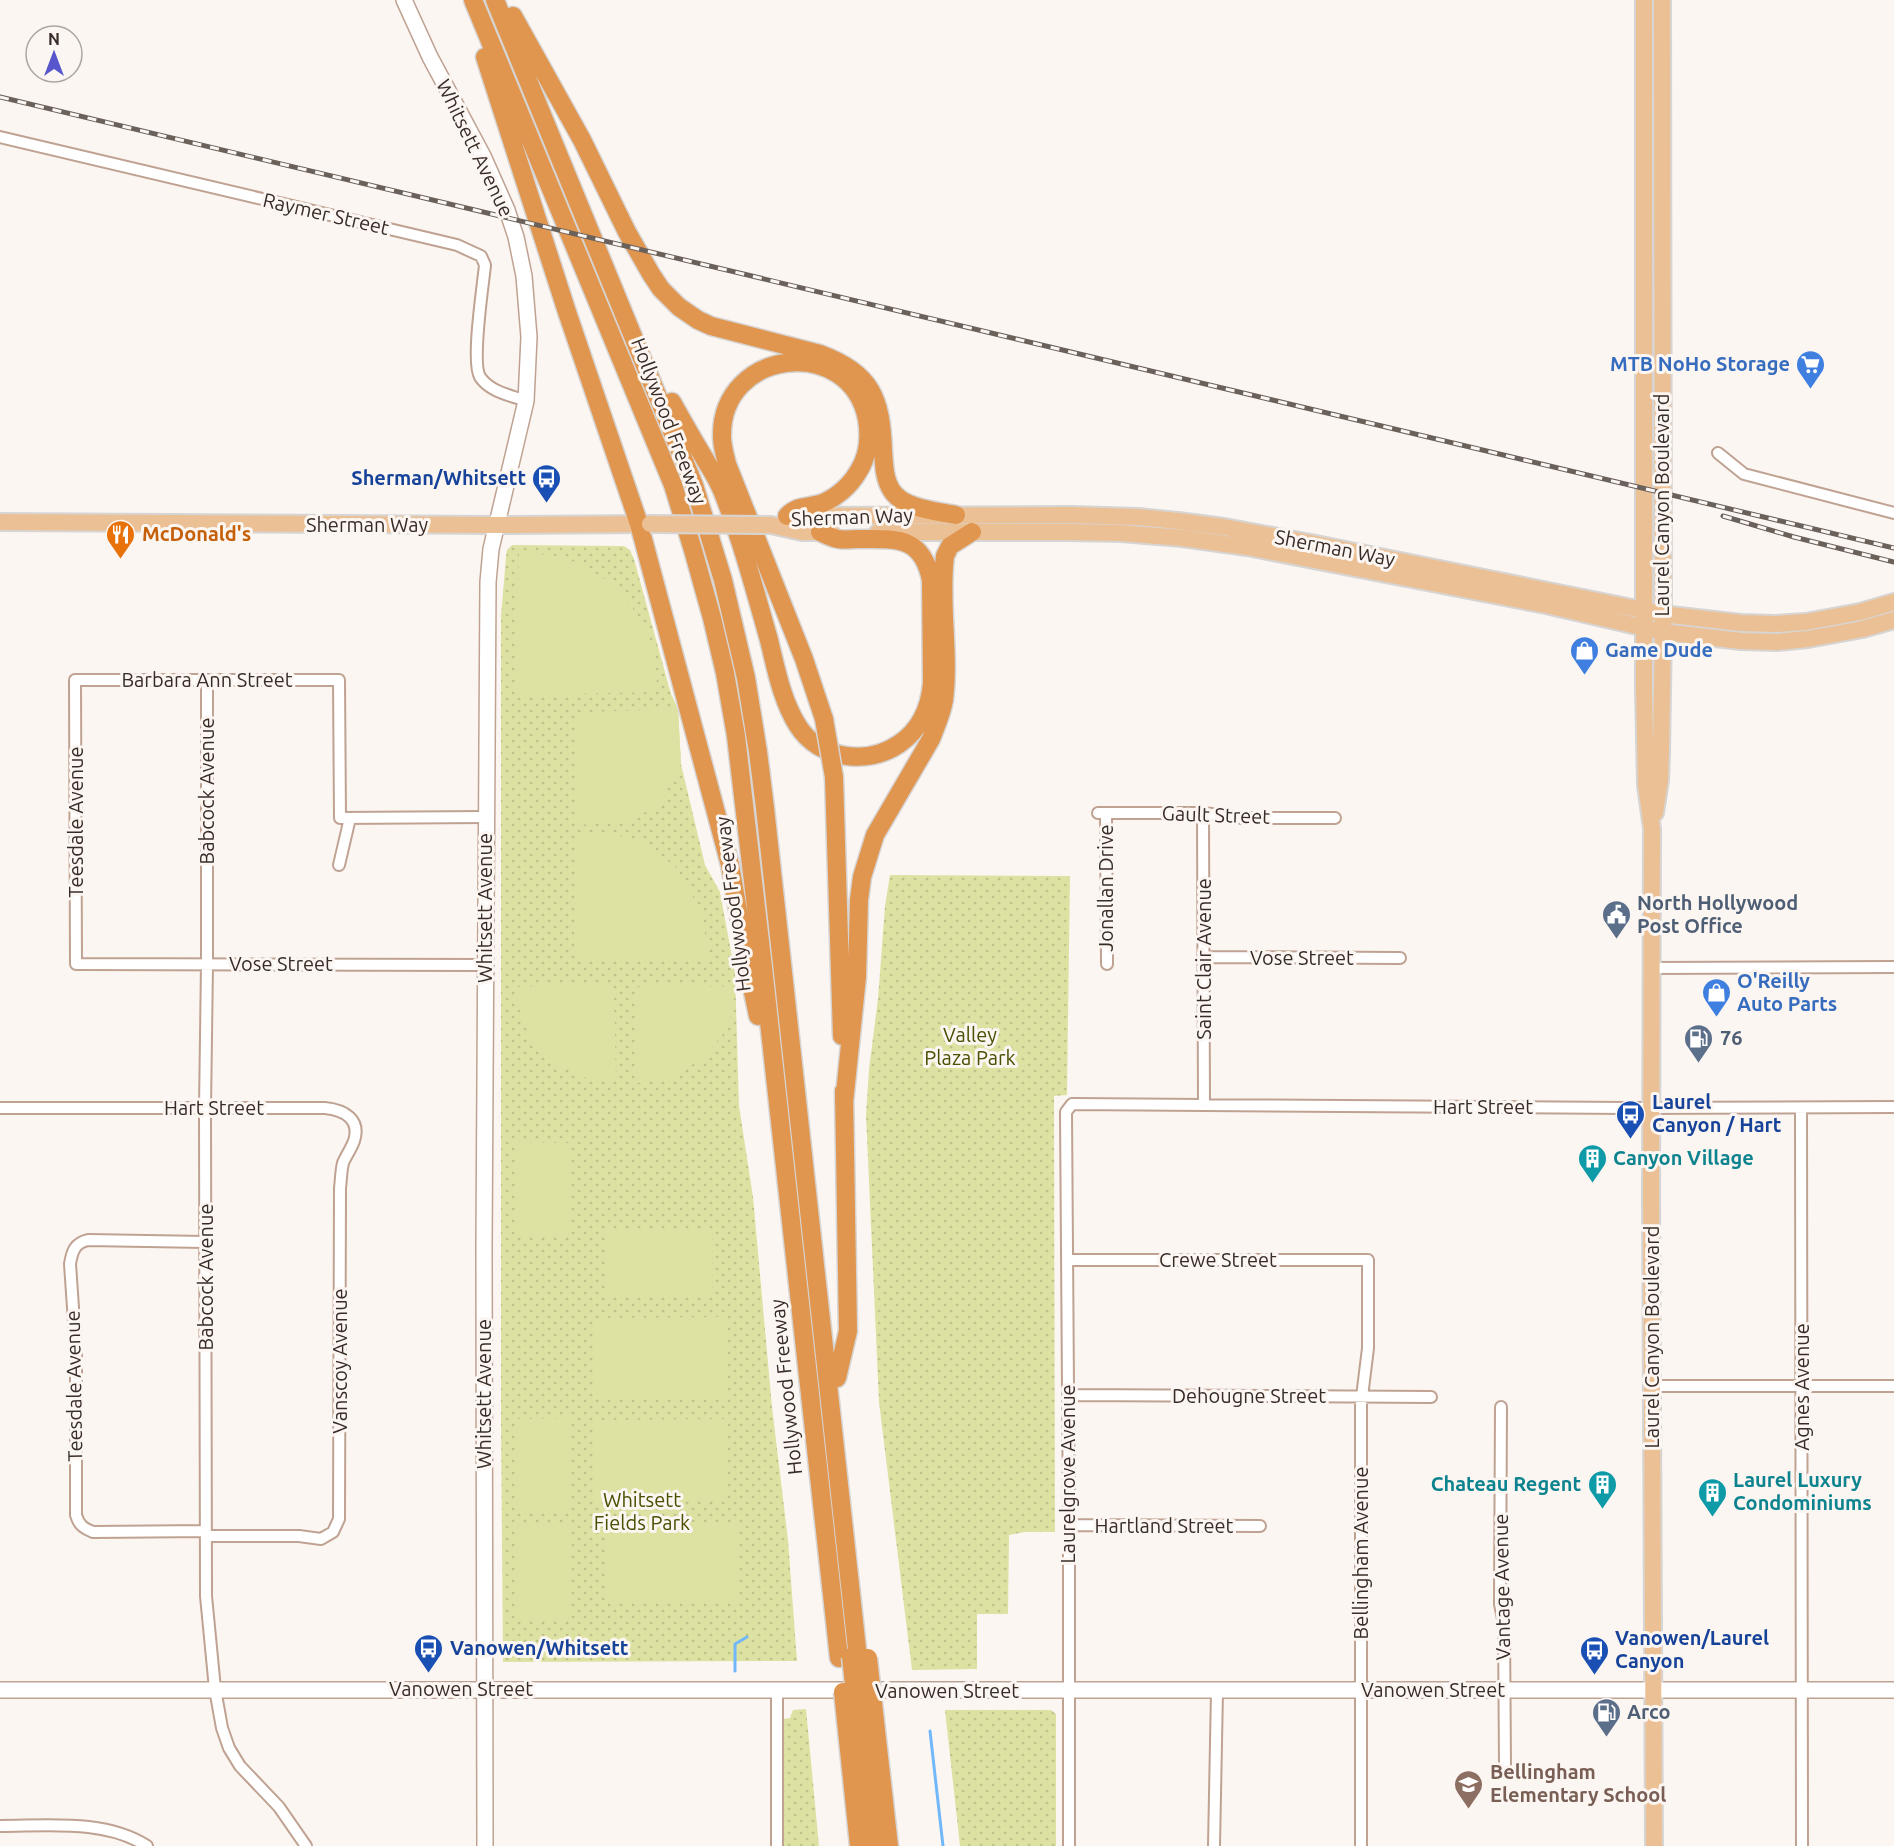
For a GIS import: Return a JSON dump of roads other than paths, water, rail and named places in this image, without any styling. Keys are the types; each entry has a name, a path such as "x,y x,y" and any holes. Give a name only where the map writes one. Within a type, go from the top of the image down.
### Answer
{"highway":[{"path":"471,0 495,91 522,176 645,524 730,865 749,973 776,1093"},
{"name":"Hollywood Freeway","path":"471,0 673,485 693,550 724,673 736,736 776,1093 861,1721 889,1846"},
{"path":"487,0 675,459 708,556 729,639 747,729 759,818 854,1658"},
{"path":"495,0 694,485 723,580 746,678 767,819 854,1658"},
{"path":"508,6 582,140 627,232 661,289 679,308 711,326 820,354 855,371 865,382 879,406 884,470 892,492 919,508 956,515"},
{"name":"Hollywood Freeway","path":"508,6 672,402 705,490 728,563 757,684 774,796 837,1378 854,1658 861,1721 859,1846"},
{"path":"779,520 795,508 822,503 842,491 859,472 868,446 866,413 862,403 850,387 824,367 798,361 774,364 750,377 741,385 726,413 722,437 738,492 804,659 824,719 834,777 848,1331 837,1378"},
{"path":"672,402 723,490 750,571 785,697 798,727 817,746 826,750 847,756 872,755 896,746 914,731 924,715 931,696 931,580 928,568 915,548 905,542 890,539 839,539 820,532"},
{"path":"844,1102 857,977 859,900 862,877 875,835 931,739 937,724 944,700 945,556 950,546 972,532"},
{"path":"861,1721 872,1846"},
{"path":"861,1721 879,1846"}],"main road":[{"name":"Whitsett Avenue","path":"404,0 430,57 483,156 507,210 516,237 524,276 529,337 526,400 491,549 488,582 485,817 485,1846"},
{"name":"Laurel Canyon Boulevard","path":"1644,0 1644,628 1646,785 1652,829 1654,1846"},
{"name":"Laurel Canyon Boulevard","path":"1652,829 1660,780 1663,632 1662,0"},
{"path":"1644,196 1661,196"},
{"name":"Sherman Way","path":"0,522 645,524 956,515 1184,530 1224,526 1663,632 1741,641 1777,642 1836,635 1894,620"},
{"name":"Sherman Way","path":"779,520 802,532 972,532 1123,525"},
{"path":"1219,543 1224,526"},
{"name":"Sherman Way","path":"1184,530 1219,543 1644,609 1662,614 1731,622 1776,624 1834,618 1894,602"},
{"name":"Vanowen Street","path":"0,1690 1894,1690"}],"street":[{"name":"Raymer Street","path":"0,137 457,245 481,256 484,265 476,358 479,376 491,388 526,400"},
{"path":"1718,453 1744,474 1894,513"},
{"name":"Barbara Ann Street","path":"75,680 339,680 345,818"},
{"name":"Teesdale Avenue","path":"75,680 76,964"},
{"name":"Babcock Avenue","path":"207,680 206,1596 215,1689 222,1728 229,1748 240,1766 279,1807 306,1846"},
{"name":"Gault Street","path":"1102,813 1203,813 1243,818 1335,818"},
{"name":"Jonallan Drive","path":"1102,813 1107,964"},
{"name":"Saint Clair Avenue","path":"1203,813 1204,1105"},
{"path":"339,865 345,818 485,817"},
{"name":"Vose Street","path":"1204,957 1400,958"},
{"name":"Vose Street","path":"76,964 485,965"},
{"path":"1652,968 1894,967"},
{"name":"Hart Street","path":"1072,1104 1651,1108 1894,1107"},
{"name":"Laurelgrove Avenue","path":"1068,1846 1069,1525 1066,1112 1072,1104"},
{"name":"Hart Street","path":"0,1108 334,1109 353,1119 356,1128 353,1143 343,1162 340,1188"},
{"name":"Agnes Avenue","path":"1801,1108 1802,1846"},
{"name":"Vanscoy Avenue","path":"206,1533 299,1536 321,1539 333,1532 339,1519 340,1188"},
{"name":"Teesdale Avenue","path":"206,1242 88,1240 80,1242 72,1251 70,1264 76,1351 76,1515 78,1522 93,1532 206,1533"},
{"name":"Crewe Street","path":"1068,1260 1368,1260"},
{"name":"Bellingham Avenue","path":"1361,1846 1362,1397 1368,1348 1368,1260"},
{"path":"1652,1386 1894,1386"},
{"name":"Dehougne Street","path":"1068,1395 1431,1397"},
{"name":"Vantage Avenue","path":"1501,1407 1500,1592 1504,1624 1504,1766"},
{"name":"Hartland Street","path":"1069,1525 1260,1526"},
{"path":"777,1690 777,1846"},
{"path":"1214,1846 1217,1691"},
{"path":"0,1826 89,1826 134,1838 147,1846"}],"waterway":[{"path":"735,1671 735,1644 747,1637"},
{"path":"930,1731 943,1846"}],"railway":[{"path":"0,97 1894,548"},
{"path":"1723,516 1794,537 1894,562"}],"place":[{"name":"MTB NoHo Storage","path":"1811,390"},
{"name":"Sherman/Whitsett","path":"547,504"},
{"name":"McDonald's","path":"121,560"},
{"name":"Game Dude","path":"1584,676"},
{"name":"North Hollywood Post Office","path":"1616,940"},
{"name":"O'Reilly Auto Parts","path":"1716,1018"},
{"name":"76","path":"1699,1064"},
{"name":"Laurel Canyon / Hart","path":"1631,1140"},
{"name":"Canyon Village","path":"1592,1184"},
{"name":"Chateau Regent","path":"1602,1510"},
{"name":"Laurel Luxury Condominiums","path":"1712,1518"},
{"name":"Vanowen/Whitsett","path":"429,1674"},
{"name":"Vanowen/Laurel Canyon","path":"1594,1676"},
{"name":"Arco","path":"1606,1738"},
{"name":"Bellingham Elementary School","path":"1469,1810"}],"park label":[{"name":"Valley Plaza Park","path":"970,1046"},
{"name":"Whitsett Fields Park","path":"642,1512"}]}
